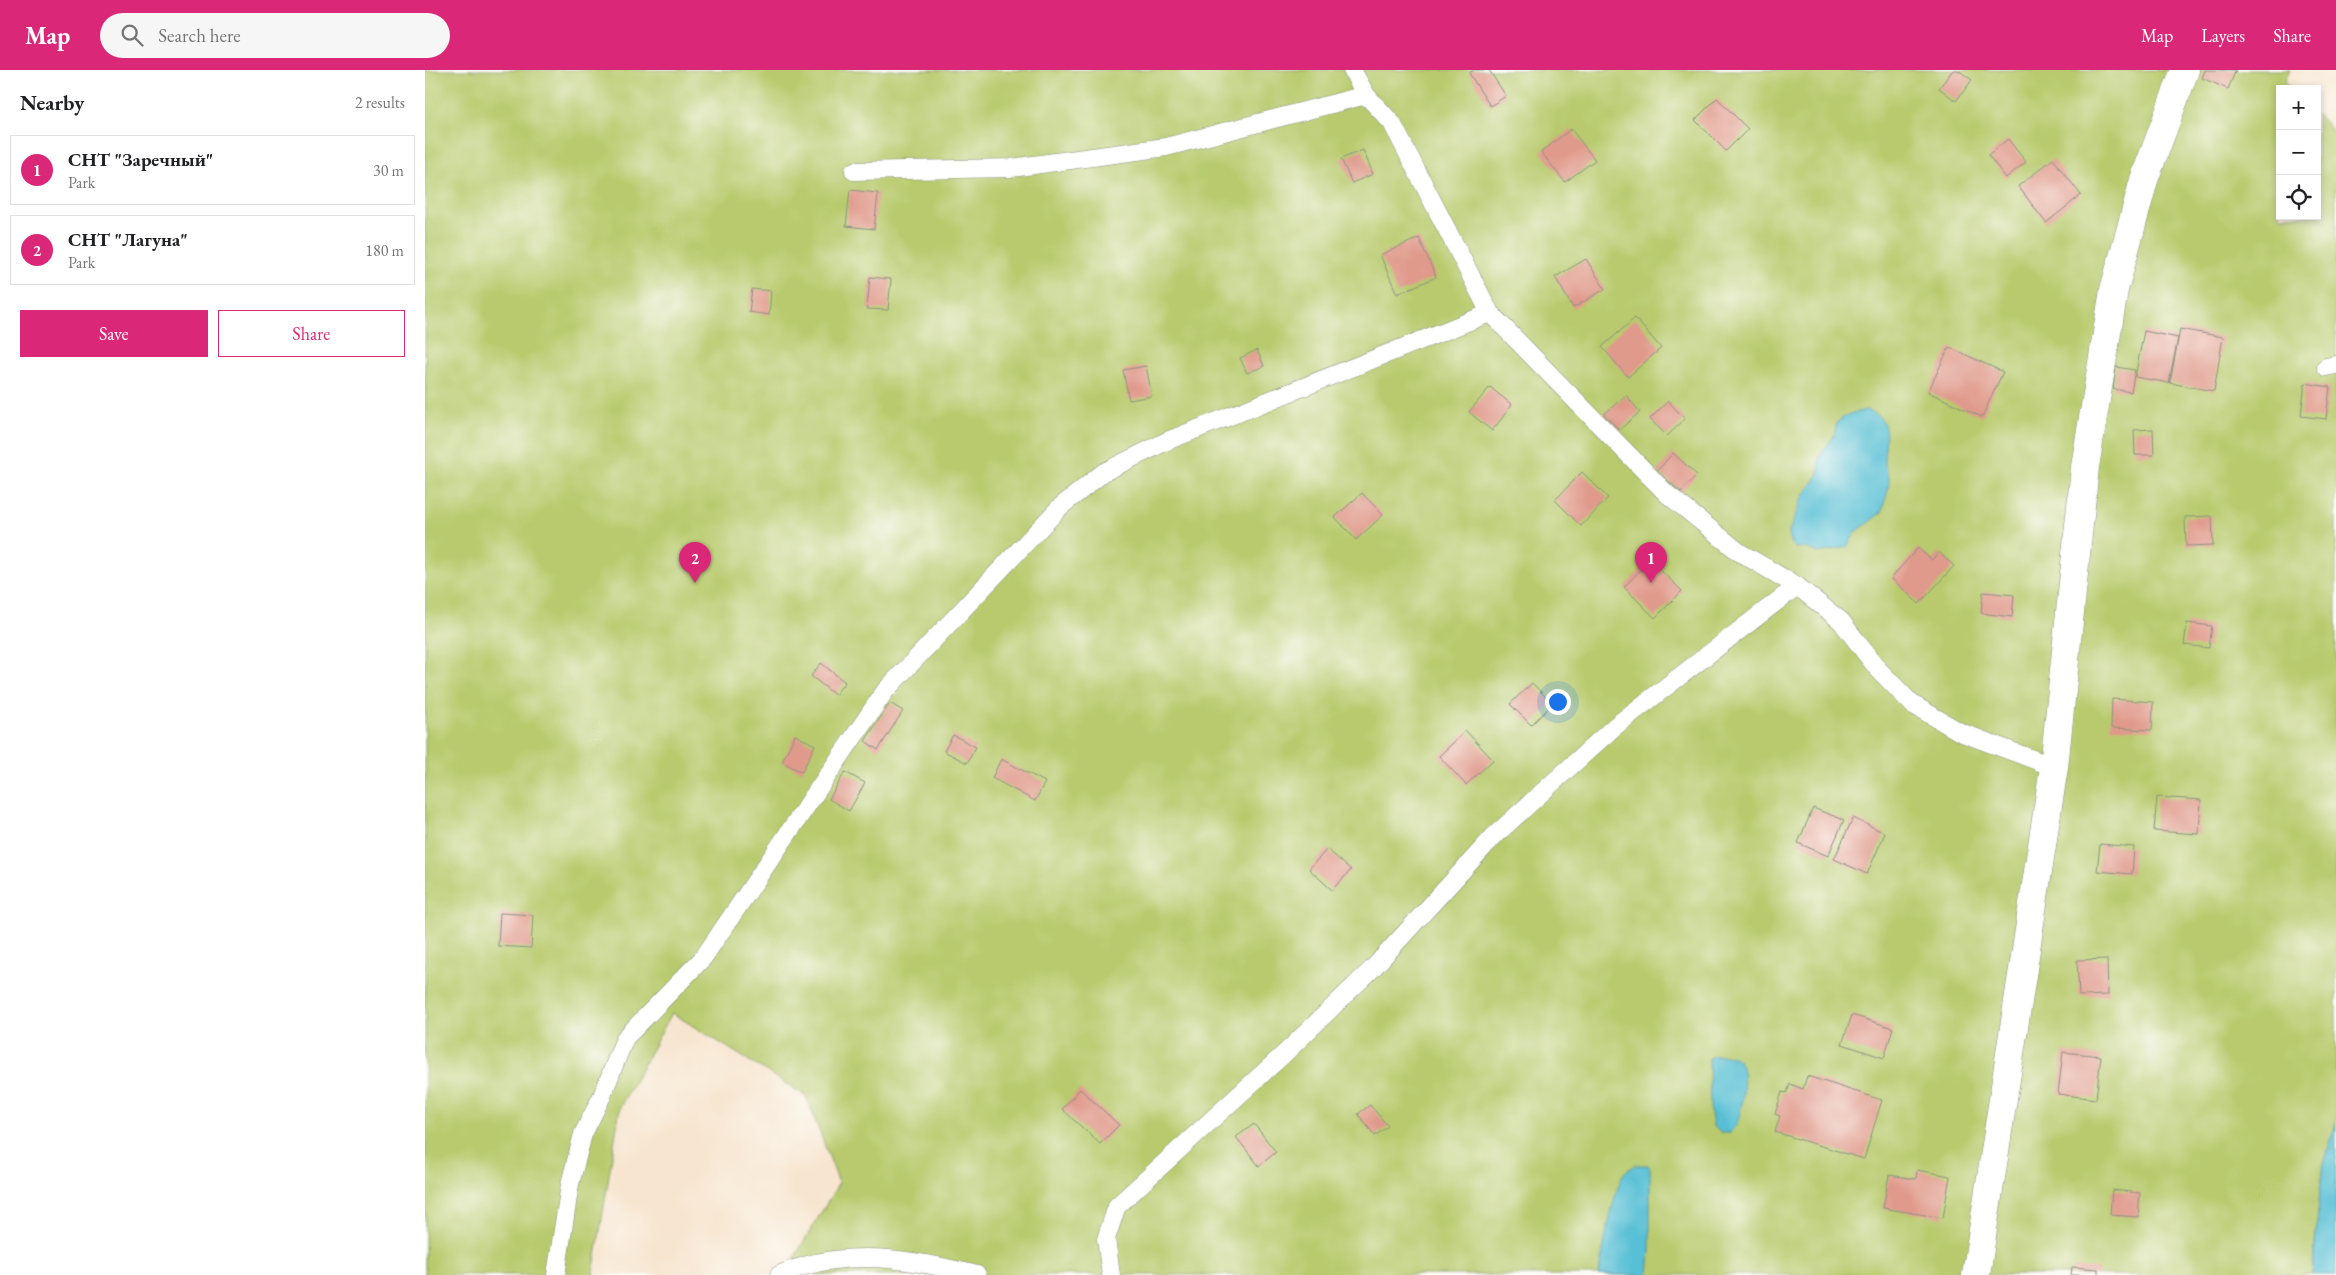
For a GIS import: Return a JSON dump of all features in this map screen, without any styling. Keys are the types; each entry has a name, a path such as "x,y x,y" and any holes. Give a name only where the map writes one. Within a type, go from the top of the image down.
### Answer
{"street":[{"path":"1976,1275 2054,767 2085,467 2114,290 2144,180 2185,70"}],"lane":[{"path":"1352,70 1366,95 1392,123 1490,313 1667,494 1739,552 1797,586 1841,621 1877,668 1912,704 1960,732 2054,767"},
{"path":"854,171 1011,168 1166,147 1366,95"},
{"path":"556,1275 570,1184 583,1134 602,1096 625,1038 703,958 885,691 1060,507 1104,472 1167,441 1490,313"},
{"path":"1109,1275 1106,1239 1117,1206 1284,1054 1367,974 1493,837 1614,727 1797,586"},
{"path":"779,1275 826,1260 875,1256 937,1265 977,1275"}],"green space":[{"path":"425,70 2290,70 2285,81 2289,85 2276,85 2276,220 2321,220 2321,118 2336,134 2336,1123 2322,1171 2312,1275 818,1275 794,1258 839,1183 806,1096 672,1013 620,1107 593,1275 425,1275"}],"water":[{"path":"1866,410 1880,417 1885,428 1884,461 1889,481 1882,512 1856,532 1847,547 1819,553 1805,548 1795,548 1790,542 1789,531 1803,497 1819,474 1819,457 1834,436 1837,422 1849,414"},
{"path":"1713,1056 1734,1057 1742,1066 1744,1082 1741,1110 1737,1123 1730,1133 1721,1133 1713,1126 1710,1107 1709,1058"},
{"path":"2336,1123 2336,1275 2312,1275 2322,1171"},
{"path":"1635,1165 1648,1165 1650,1168 1650,1251 1648,1275 1599,1275 1605,1237 1617,1190 1625,1172"}],"building":[{"path":"1474,70 1489,70 1506,96 1490,106 1469,73"},
{"path":"1953,70 1958,70 1972,80 1956,101 1939,88"},
{"path":"2205,70 2236,70 2228,89 2202,78"},
{"path":"1717,98 1748,129 1726,151 1695,120"},
{"path":"1571,129 1595,160 1565,182 1541,152"},
{"path":"2008,139 2026,162 2006,178 1988,155"},
{"path":"1363,150 1373,174 1352,183 1341,159"},
{"path":"2053,159 2081,195 2046,223 2018,186"},
{"path":"850,190 878,193 874,229 846,226"},
{"path":"1419,238 1436,277 1397,294 1380,255"},
{"path":"1586,259 1605,289 1573,308 1555,277"},
{"path":"870,277 891,279 888,310 867,309"},
{"path":"752,289 771,291 769,315 749,312"},
{"path":"1635,318 1661,348 1628,377 1602,347"},
{"path":"2180,329 2223,337 2214,391 2170,383"},
{"path":"2144,331 2178,338 2169,383 2135,377"},
{"path":"1949,347 2003,372 1982,417 1928,392"},
{"path":"1257,350 1264,366 1247,373 1240,358"},
{"path":"1146,366 1152,396 1129,400 1123,370"},
{"path":"2116,367 2135,370 2131,392 2113,389"},
{"path":"2305,383 2330,387 2326,419 2301,416"},
{"path":"1490,387 1512,405 1492,431 1469,412"},
{"path":"1626,395 1640,412 1619,430 1604,414"},
{"path":"1668,401 1685,419 1667,436 1650,419"},
{"path":"2153,429 2154,455 2135,455 2134,430"},
{"path":"1673,453 1697,475 1681,492 1657,471"},
{"path":"1582,472 1608,498 1581,526 1555,500"},
{"path":"1362,493 1383,515 1356,540 1335,517"},
{"path":"2212,516 2213,545 2186,546 2185,517"},
{"path":"1918,548 1932,560 1939,552 1954,566 1919,604 1891,578"},
{"path":"1650,560 1682,591 1655,618 1624,587"},
{"path":"1983,592 2014,595 2012,617 1981,613"},
{"path":"2187,623 2212,626 2209,648 2184,645"},
{"path":"821,663 845,682 835,695 811,676"},
{"path":"1532,683 1553,704 1531,725 1510,704"},
{"path":"2112,699 2153,702 2152,730 2111,728"},
{"path":"890,703 903,711 878,750 865,741"},
{"path":"1466,731 1493,760 1466,785 1439,756"},
{"path":"795,735 815,745 802,772 782,762"},
{"path":"953,735 976,747 967,763 944,751"},
{"path":"1001,759 1045,782 1035,801 992,778"},
{"path":"845,772 865,783 849,811 829,799"},
{"path":"2157,797 2201,800 2199,834 2154,831"},
{"path":"1813,808 1844,820 1828,856 1798,843"},
{"path":"1853,818 1885,833 1867,874 1834,859"},
{"path":"2100,844 2134,847 2132,874 2097,871"},
{"path":"1327,849 1351,870 1332,890 1309,869"},
{"path":"500,913 533,915 531,948 498,946"},
{"path":"2107,959 2108,995 2079,996 2077,960"},
{"path":"1852,1015 1893,1028 1884,1058 1842,1044"},
{"path":"2063,1052 2101,1056 2096,1099 2058,1094"},
{"path":"1807,1076 1882,1100 1864,1159 1775,1132 1780,1116 1775,1114 1782,1092 1787,1093 1790,1084 1803,1089"},
{"path":"1080,1089 1119,1125 1100,1144 1062,1109"},
{"path":"1370,1105 1388,1126 1375,1136 1358,1114"},
{"path":"1254,1124 1276,1152 1259,1166 1236,1137"},
{"path":"1917,1170 1950,1176 1943,1218 1883,1208 1889,1175 1916,1179"},
{"path":"2112,1190 2140,1193 2138,1217 2110,1215"},
{"path":"2072,1267 2098,1269 2098,1275 2071,1275"}],"place":[{"name":"СНТ \"Лагуна\"","path":"695,583"},
{"name":"СНТ \"Заречный\"","path":"1651,583"}]}
